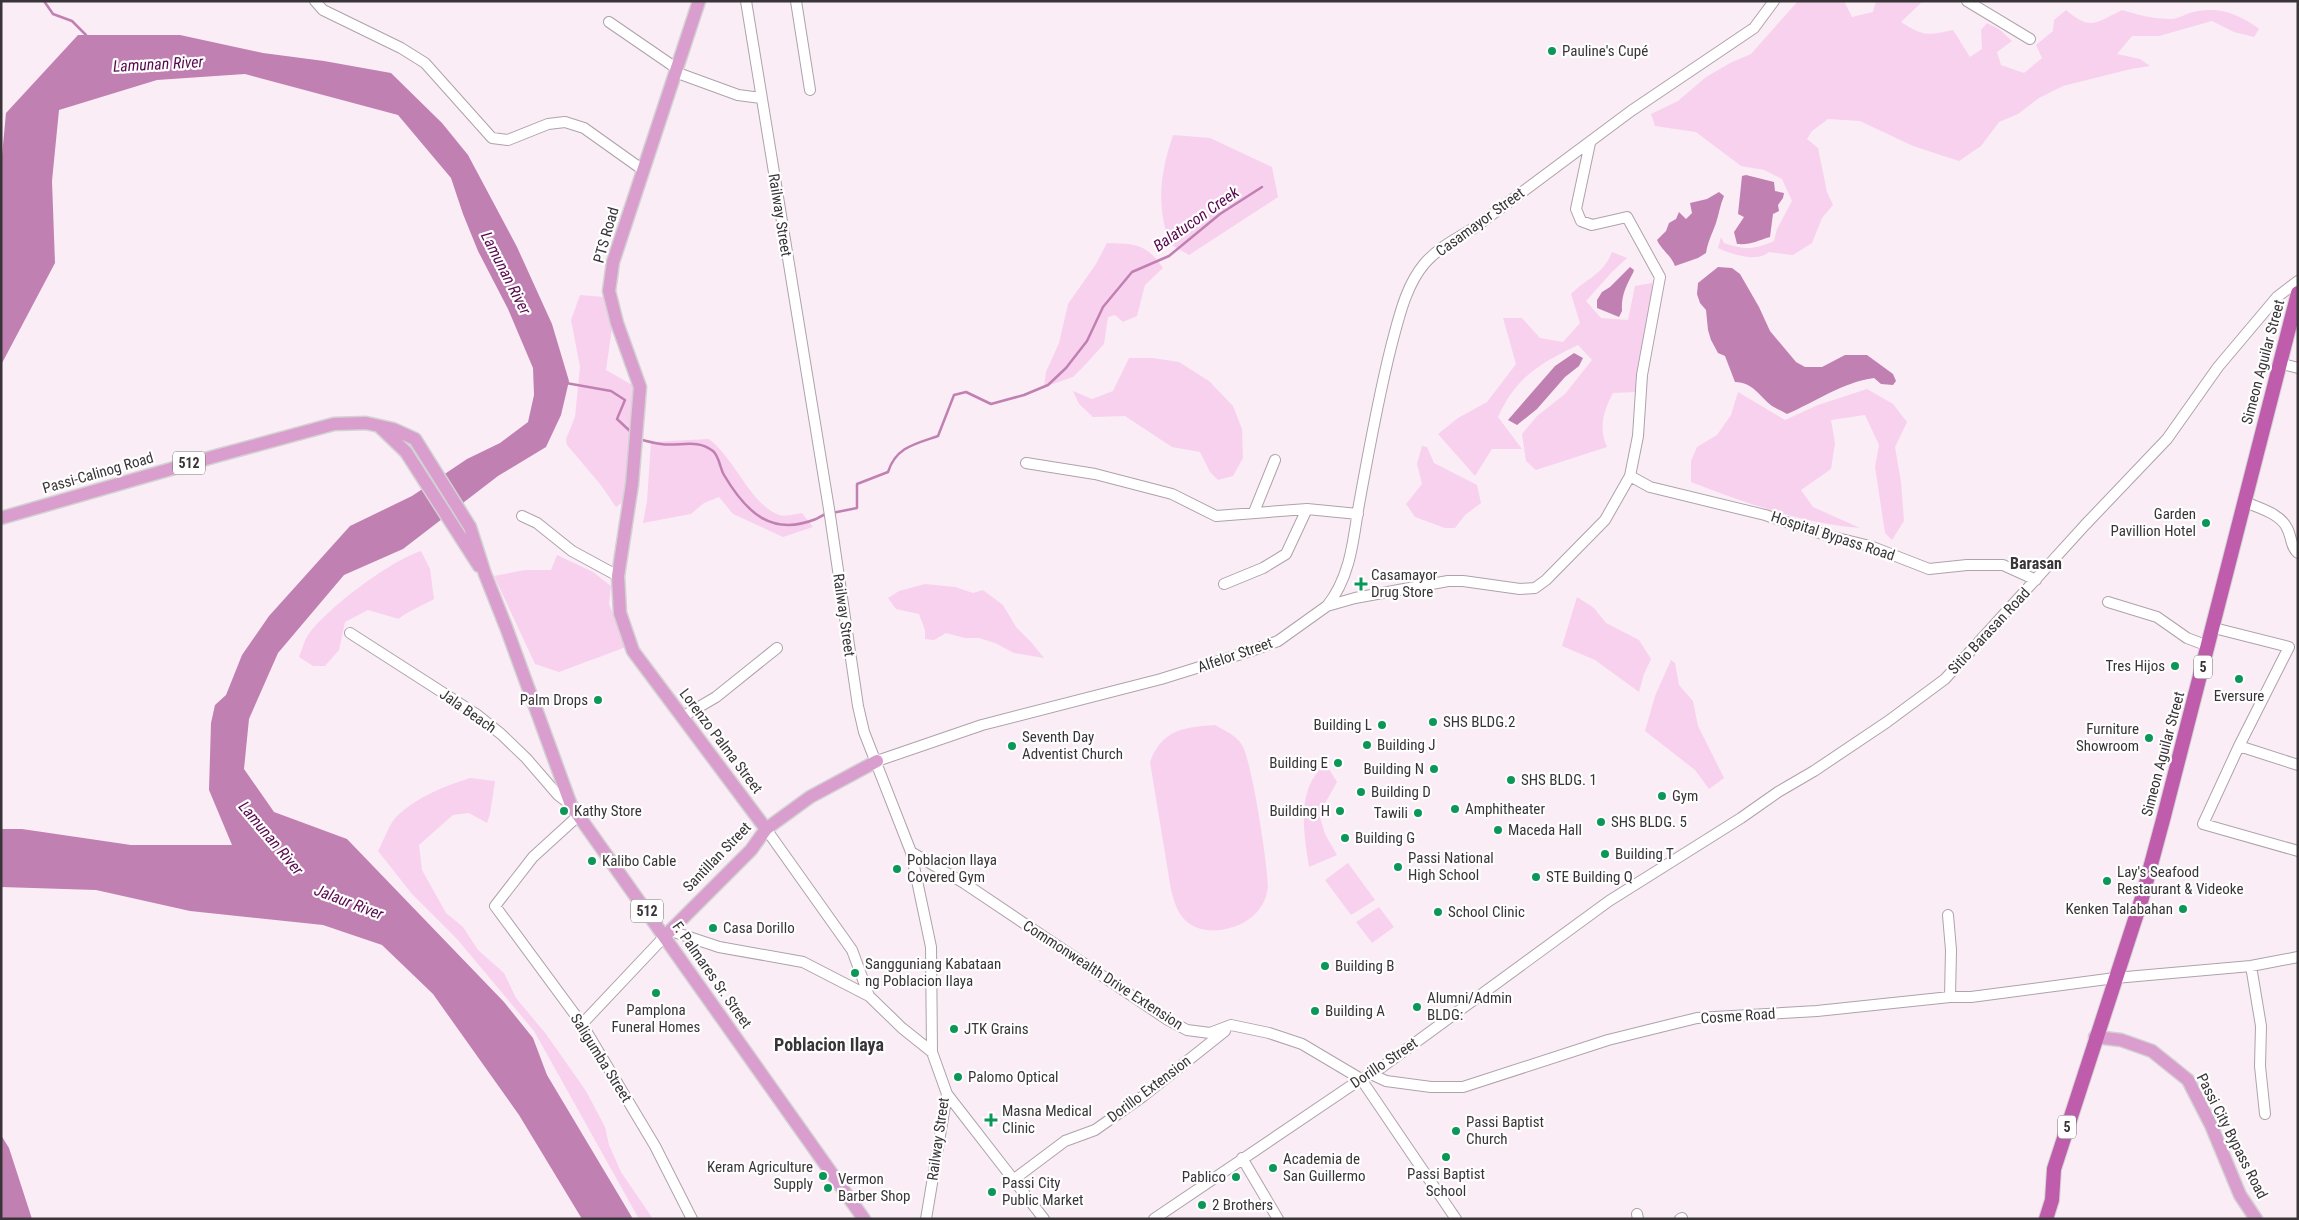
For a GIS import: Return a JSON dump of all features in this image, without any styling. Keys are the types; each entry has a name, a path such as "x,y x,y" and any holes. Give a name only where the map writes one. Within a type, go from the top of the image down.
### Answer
{"highway":[{"name":"Simeon Aguilar Street","path":"2046,1219 2052,1200 2054,1169 2095,1037 2142,898 2214,628 2243,501 2298,294"}],"main road":[{"name":"PTS Road","path":"632,484 640,387 617,323 609,291 613,262 699,1"},
{"name":"Passi-Calinog Road","path":"1,518 314,429 354,422 405,433 420,445 464,516"},
{"name":"Passi-Calinog Road","path":"378,427 397,442 449,521"},
{"name":"Lorenzo Palma Street","path":"632,484 618,576 620,613 633,651 766,829"},
{"name":"F. Palmares Sr. Street","path":"464,516 475,539 484,574 575,810 668,934 864,1219"},
{"name":"F. Palmares Sr. Street","path":"449,521 484,574"},
{"name":"Santillan Street","path":"668,934 751,850 766,829 810,797 877,761"},
{"name":"Passi City Bypass Road","path":"2095,1037 2121,1040 2152,1051 2188,1080 2211,1125 2240,1195 2256,1219"}],"street":[{"path":"315,1 323,10 401,48 424,63 492,138 508,140 548,124 565,122 584,128 643,170"},
{"name":"Railway Street","path":"746,1 829,509 852,670 864,732 877,761 911,852 931,947 932,1052 947,1094 926,1219"},
{"path":"796,1 810,90"},
{"name":"Casamayor Street","path":"1328,606 1337,594 1345,577 1380,389 1399,316 1410,286 1424,264 1447,244 1474,228 1639,106 1754,28 1774,1"},
{"path":"1967,1 2030,39"},
{"path":"609,22 676,70 738,95 761,98"},
{"name":"Alfelor Street","path":"877,761 982,725 1161,679 1251,652 1278,641 1328,606 1355,598 1448,581 1463,581 1520,590 1535,588 1546,580 1605,520 1630,476 1638,436 1642,374 1660,277 1627,218 1592,225 1581,221 1576,209 1590,143"},
{"name":"Sitio Barasan Road","path":"1609,901 1741,818 1778,792 1814,771 1945,680 2168,439 2218,367 2276,297 2298,281"},
{"path":"2279,363 2298,368"},
{"path":"1254,512 1275,460"},
{"path":"1026,463 1095,474 1172,494 1216,516 1307,509 1358,514"},
{"name":"Hospital Bypass Road","path":"1630,476 1650,487 1765,515 1829,536 1870,546 1929,569 1967,565 2003,565 2036,580"},
{"path":"2243,501 2280,518 2288,529 2292,549 2298,553"},
{"path":"1224,584 1262,568 1286,554 1307,509"},
{"path":"522,516 537,523 572,551 618,576"},
{"path":"2108,602 2157,616 2187,638 2208,646"},
{"path":"2214,628 2290,647 2239,746 2203,824 2298,851"},
{"name":"Jala Beach","path":"350,633 476,714 501,734 526,758 558,795 575,810"},
{"path":"682,718 716,697 777,648"},
{"path":"2239,746 2298,765"},
{"name":"Saligumba Street","path":"575,810 533,857 495,906 582,1024 655,1146 692,1219"},
{"name":"Lorenzo Palma Street","path":"766,829 852,950 870,996"},
{"name":"Commonwealth Drive Extension","path":"911,852 964,883 1168,1020 1187,1030 1210,1033 1231,1026 1269,1033 1302,1044 1361,1078"},
{"name":"Dorillo Street","path":"1154,1219 1361,1078 1371,1074 1609,901"},
{"path":"1948,915 1951,950 1950,997"},
{"path":"668,934 719,947 803,962 870,996 902,1028 932,1052"},
{"name":"Santillan Street","path":"582,1024 668,934"},
{"name":"Cosme Road","path":"1371,1074 1386,1080 1431,1087 1463,1086 1608,1040 1697,1018 1817,1011 1950,997 1981,996 2115,978 2252,966 2298,957"},
{"path":"2252,966 2261,1026 2260,1066 2265,1114"},
{"name":"Dorillo Extension","path":"1013,1180 1065,1142 1095,1130 1231,1026"},
{"path":"1361,1078 1456,1219"},
{"path":"947,1094 1044,1219"},
{"path":"1242,1158 1278,1219"}],"shaded area":[{"path":"1798,1 1844,1 1852,17 1873,12 1876,1 1923,1 1901,22 1925,34 1953,30 1970,57 1982,49 1981,30 1987,23 1999,29 2012,41 1997,52 2001,65 2024,73 2042,58 2036,45 2053,31 2054,20 2066,10 2082,21 2093,23 2122,10 2146,16 2171,19 2203,10 2212,10 2236,15 2259,29 2254,37 2234,32 2212,21 2159,36 2132,36 2117,54 2140,59 2150,66 2063,86 2039,98 2018,114 1999,122 1981,146 1959,161 1913,146 1860,121 1828,119 1812,131 1807,139 1818,148 1827,192 1833,205 1822,218 1812,243 1793,255 1769,252 1758,257 1737,255 1718,248 1721,237 1724,243 1744,248 1761,246 1774,241 1777,229 1792,201 1782,179 1764,170 1741,166 1696,132 1655,126 1651,114 1678,101 1706,77 1730,63 1751,54"},
{"path":"1173,135 1210,138 1272,167 1278,197 1189,255 1170,244 1163,216 1161,190 1165,163"},
{"path":"1107,243 1139,246 1151,254 1163,268 1145,285 1137,316 1123,322 1115,315 1108,317 1104,344 1084,366 1073,377 1044,387 1046,372 1059,343 1068,304 1096,264"},
{"path":"1612,252 1627,258 1586,301 1601,318 1628,320 1635,286 1652,283 1652,316 1640,355 1635,392 1613,393 1607,406 1603,419 1603,433 1607,447 1536,470 1526,461 1522,434 1537,416 1565,394 1592,360 1578,345 1530,373 1513,392 1498,417 1522,449 1492,449 1475,476 1438,434 1458,418 1487,402 1516,364 1503,318 1522,318 1540,338 1563,342 1580,323 1571,294 1604,266"},
{"path":"580,295 604,297 614,314 606,370 634,386 637,412 623,502 616,507 600,484 567,445 566,439 575,417 580,367 571,320"},
{"path":"1129,358 1153,358 1179,362 1209,381 1233,406 1242,429 1243,458 1233,476 1218,480 1210,472 1200,452 1172,447 1125,416 1093,417 1079,404 1073,391 1092,399 1113,391"},
{"path":"1867,389 1893,404 1907,422 1895,447 1901,482 1904,521 1892,540 1885,533 1875,467 1879,445 1865,415 1831,420 1835,443 1831,469 1801,490 1813,507 1860,528 1795,517 1691,482 1691,461 1697,447 1717,435 1731,415 1738,392 1785,420 1818,405"},
{"path":"709,439 727,458 751,492 769,509 781,516 802,513 813,527 783,537 733,514 719,497 704,503 691,514 643,523 647,501 651,442"},
{"path":"1422,446 1427,447 1434,463 1477,485 1481,503 1465,515 1455,528 1445,528 1415,517 1406,504 1422,484 1417,464"},
{"path":"421,551 430,569 434,599 399,619 368,610 345,622 339,650 325,666 313,666 299,657 308,635 329,612 377,575 408,556"},
{"path":"557,555 593,572 611,586 609,604 626,647 559,672 535,664 494,576 525,570 551,570"},
{"path":"925,584 955,587 973,593 983,590 1003,605 1016,627 1044,658 1014,653 995,643 979,638 965,638 946,633 934,640 925,639 925,630 919,614 896,609 888,598 899,591"},
{"path":"1577,597 1594,608 1606,623 1639,640 1651,659 1639,692 1595,660 1562,646"},
{"path":"1671,660 1675,663 1679,685 1693,701 1698,726 1724,778 1709,789 1695,770 1645,731 1655,696"},
{"path":"1215,725 1237,739 1246,755 1259,814 1268,887 1266,897 1256,913 1237,926 1215,930 1194,926 1182,917 1176,906 1171,890 1150,762 1161,743 1175,732 1193,727"},
{"path":"1326,764 1337,782 1319,814 1325,834 1337,855 1309,867 1304,826 1306,798 1316,774"},
{"path":"470,778 495,781 487,823 469,813 453,815 419,845 422,870 446,913 463,927 478,950 504,973 516,998 546,1034 586,1091 605,1127 609,1145 621,1172 653,1219 639,1219 534,1031 457,939 412,894 378,851 392,823 405,809 431,793"},
{"path":"1348,863 1375,900 1351,915 1325,880"},
{"path":"1379,907 1394,927 1372,943 1356,922"}],"water":[{"path":"78,35 180,35 263,53 324,61 391,73 442,123 468,155 517,247 552,324 569,381 561,415 546,447 498,476 403,549 344,575 278,653 249,719 244,769 274,812 347,839 504,1002 533,1038 547,1075 633,1219 582,1219 519,1115 433,994 382,945 323,925 190,911 96,890 1,887 1,829 22,829 131,845 232,845 209,790 211,723 215,705 226,695 242,655 269,616 350,526 412,496 467,459 500,443 528,422 534,395 533,368 508,309 478,251 451,178 398,115 245,74 157,80 59,110 52,181 55,263 1,365 1,166 6,113"},
{"path":"1746,175 1774,182 1775,191 1784,193 1778,205 1779,211 1773,214 1770,237 1750,243 1737,244 1734,232 1744,217 1738,214 1742,176"},
{"path":"1719,192 1724,196 1706,253 1698,258 1675,266 1657,240 1666,231 1669,223 1676,219 1679,212 1686,219 1692,213 1690,203 1707,199"},
{"path":"1630,267 1634,270 1624,291 1622,311 1619,317 1597,308 1597,300 1602,292 1610,287"},
{"path":"1718,267 1732,268 1740,274 1770,331 1796,362 1805,367 1822,367 1845,355 1867,355 1893,374 1896,381 1893,385 1881,384 1874,378 1863,380 1840,388 1787,414 1772,406 1747,384 1735,382 1725,356 1718,353 1711,340 1706,310 1700,303 1697,294 1698,283"},
{"path":"1574,353 1583,358 1579,366 1565,377 1537,409 1517,425 1508,420 1555,366"},
{"path":"1,1135 9,1148 32,1219 1,1219"}],"waterway":[{"path":"44,1 53,14 72,21 86,35 86,38"},
{"name":"Balatucon Creek","path":"832,513 857,508 857,484 888,472 901,452 922,441 938,436 954,395 966,392 991,404 1024,395 1048,385 1066,368 1087,341 1103,307 1132,272 1169,256 1220,214 1262,187"},
{"name":"Balatucon Creek","path":"566,383 611,391 625,400 617,419 631,432"},
{"name":"Balatucon Creek","path":"639,439 668,445 694,444 707,447 715,453 724,475 741,500 761,518 773,523 786,525 800,524 826,514"}],"place":[{"name":"Pauline's Cupé","path":"1552,51"},
{"name":"Garden Pavillion Hotel","path":"2206,523"},
{"name":"Casamayor Drug Store","path":"1361,584"},
{"name":"Tres Hijos","path":"2175,666"},
{"name":"Eversure","path":"2239,679"},
{"name":"Palm Drops","path":"598,700"},
{"name":"SHS BLDG.2","path":"1433,722"},
{"name":"Building L","path":"1382,725"},
{"name":"Furniture Showroom","path":"2149,738"},
{"name":"Building J","path":"1367,745"},
{"name":"Seventh Day Adventist Church","path":"1012,746"},
{"name":"Building E","path":"1338,763"},
{"name":"Building N","path":"1434,769"},
{"name":"SHS BLDG. 1","path":"1511,780"},
{"name":"Building D","path":"1361,792"},
{"name":"Gym","path":"1662,796"},
{"name":"Amphitheater","path":"1455,809"},
{"name":"Kathy Store","path":"564,811"},
{"name":"Building H","path":"1340,811"},
{"name":"Tawili","path":"1418,813"},
{"name":"SHS BLDG. 5","path":"1601,822"},
{"name":"Maceda Hall","path":"1498,830"},
{"name":"Building G","path":"1345,838"},
{"name":"Building T","path":"1605,854"},
{"name":"Kalibo Cable","path":"592,861"},
{"name":"Passi National High School","path":"1398,867"},
{"name":"Poblacion Ilaya Covered Gym","path":"897,869"},
{"name":"STE Building Q","path":"1536,877"},
{"name":"Lay's Seafood Restaurant & Videoke","path":"2107,881"},
{"name":"Kenken Talabahan","path":"2183,909"},
{"name":"School Clinic","path":"1438,912"},
{"name":"Casa Dorillo","path":"713,928"},
{"name":"Building B","path":"1325,966"},
{"name":"Sangguniang Kabataan ng Poblacion Ilaya","path":"855,973"},
{"name":"Pamplona Funeral Homes","path":"656,993"},
{"name":"Alumni/Admin BLDG:","path":"1417,1007"},
{"name":"Building A","path":"1315,1011"},
{"name":"JTK Grains","path":"954,1029"},
{"name":"Palomo Optical","path":"958,1077"},
{"name":"Masna Medical Clinic","path":"991,1120"},
{"name":"Passi Baptist Church","path":"1456,1131"},
{"name":"Passi Baptist School","path":"1446,1157"},
{"name":"Academia de San Guillermo","path":"1273,1168"},
{"name":"Keram Agriculture Supply","path":"823,1176"},
{"name":"Pablico","path":"1236,1177"},
{"name":"Vermon Barber Shop","path":"828,1188"},
{"name":"Passi City Public Market","path":"992,1192"},
{"name":"2 Brothers","path":"1202,1205"}],"district":[{"name":"Barasan","path":"2036,563"},
{"name":"Poblacion Ilaya","path":"829,1044"}],"water label":[{"name":"Lamunan River","path":"158,64"},
{"name":"Lamunan River","path":"506,273"},
{"name":"Lamunan River","path":"271,838"},
{"name":"Jalaur River","path":"349,902"}]}
